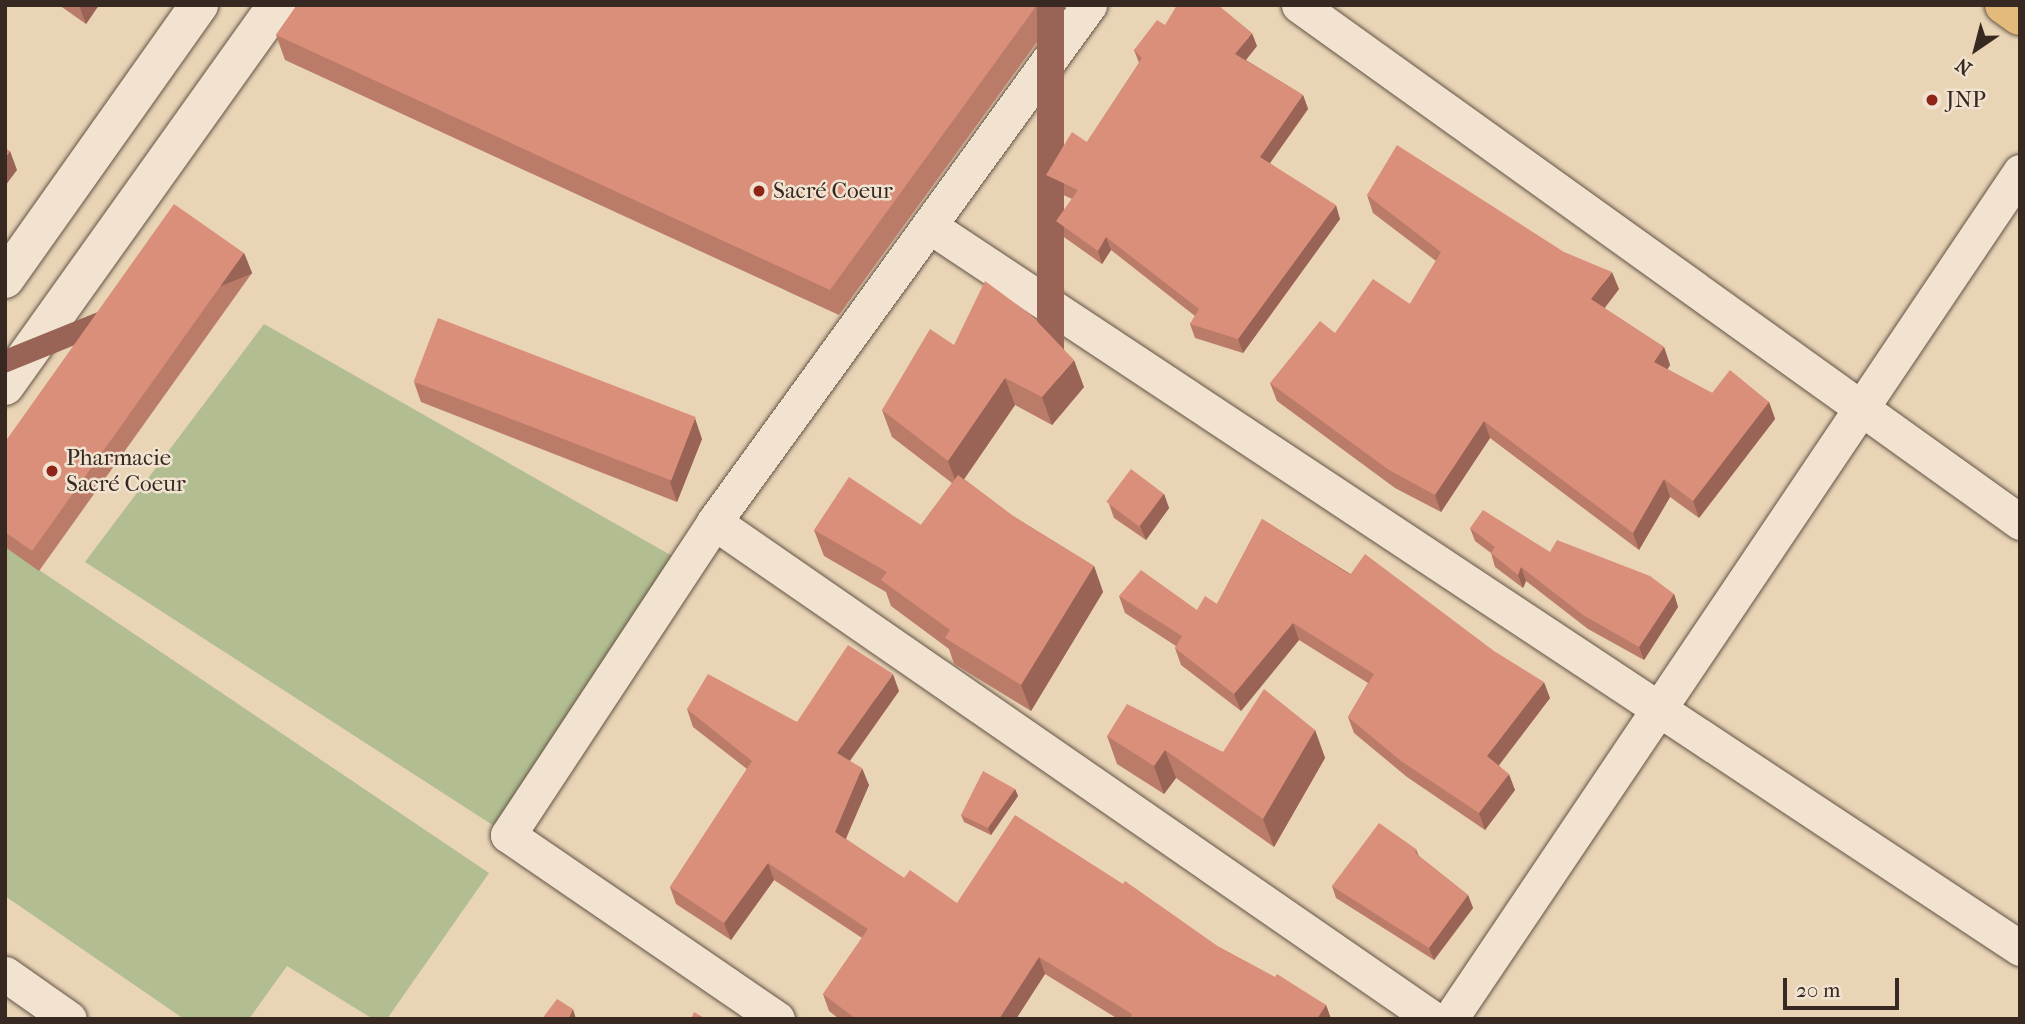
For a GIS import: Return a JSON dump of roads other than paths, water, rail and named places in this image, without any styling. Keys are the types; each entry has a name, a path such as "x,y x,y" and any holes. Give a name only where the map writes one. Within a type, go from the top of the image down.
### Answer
{"main road":[{"path":"5,279 199,5"},
{"path":"5,386 277,5"},
{"path":"2004,5 2020,16"}],"street":[{"path":"777,1019 508,835 714,522 931,227 1089,5"},
{"path":"1299,5 2020,522"},
{"path":"1450,1019 2020,172"},
{"path":"931,227 1657,711 2020,948"},
{"path":"714,522 1433,1019"},
{"path":"5,974 62,1017"}],"place":[{"name":"JNP","path":"1932,100"},
{"name":"Sacré Coeur","path":"759,191"},
{"name":"Pharmacie Sacré Coeur","path":"52,471"}]}
